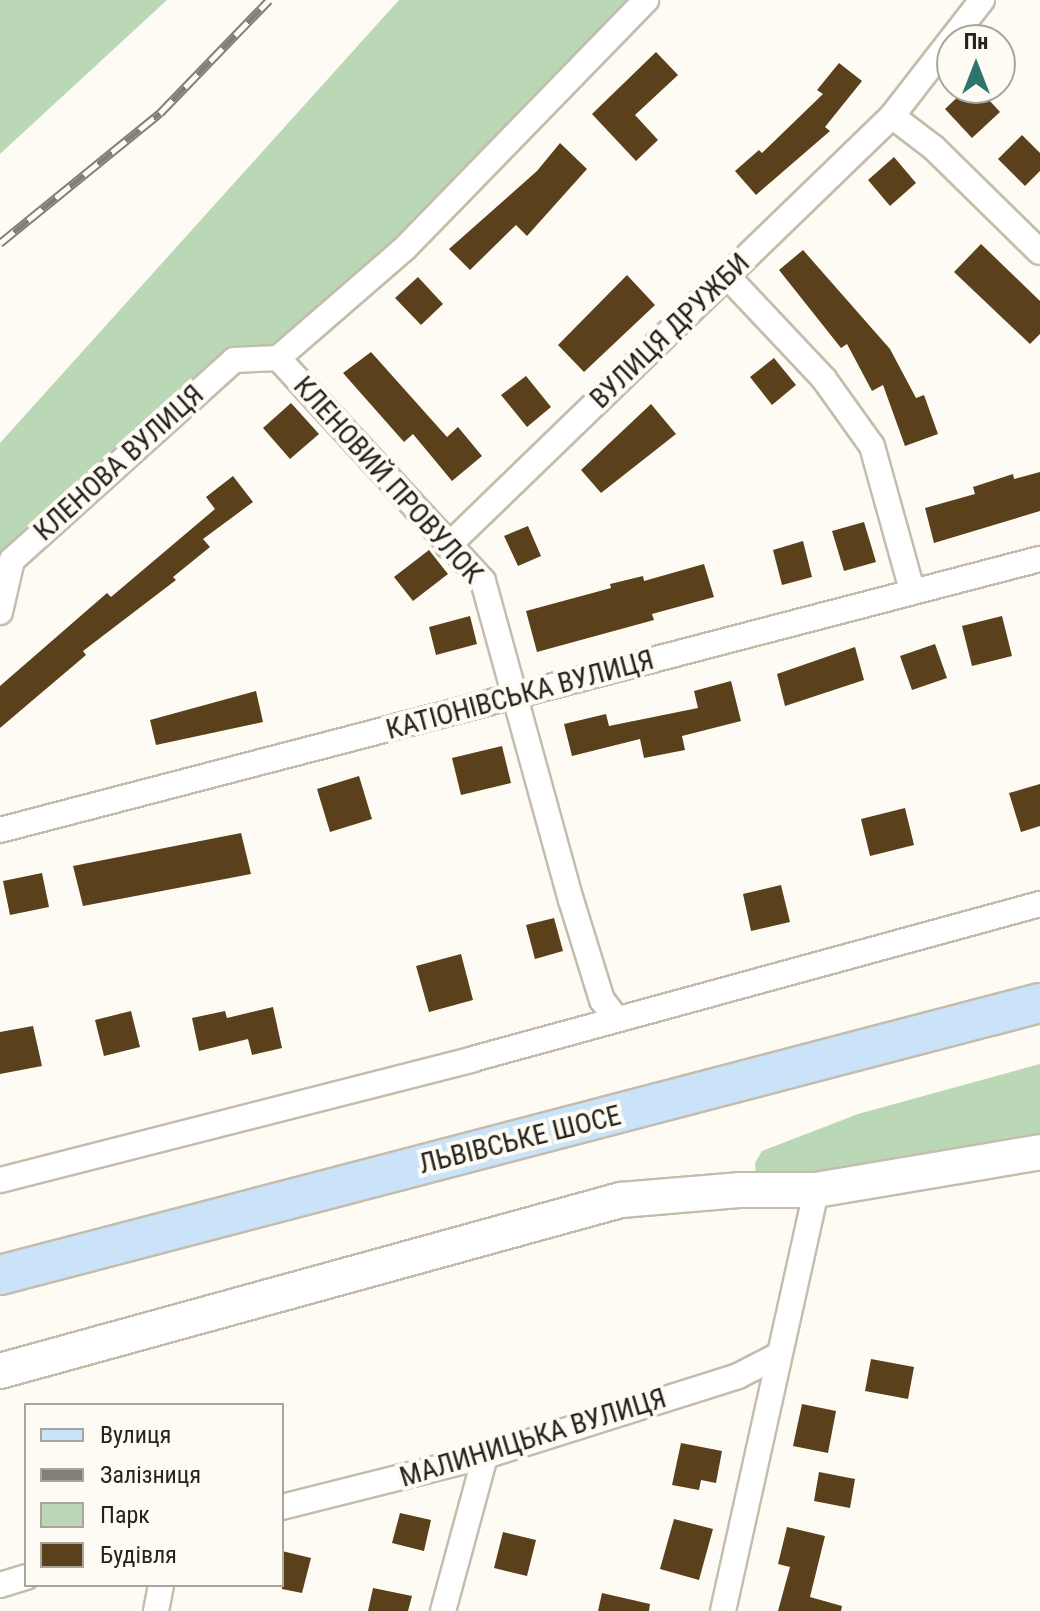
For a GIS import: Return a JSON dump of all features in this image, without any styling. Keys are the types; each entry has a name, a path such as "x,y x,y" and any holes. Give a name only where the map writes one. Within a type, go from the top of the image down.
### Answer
{"main road":[{"name":"ЛЬВІВСЬКЕ ШОСЕ","path":"0,1275 1040,1003"}],"street":[{"path":"278,358 405,248 646,0"},
{"name":"ВУЛИЦЯ ДРУЖБИ","path":"448,546 892,116 982,0"},
{"path":"892,116 925,141 1040,252"},
{"path":"728,277 824,379 872,446 912,590"},
{"name":"КЛЕНОВИЙ ПРОВУЛОК","path":"278,358 483,581 589,960 602,1000 616,1018"},
{"name":"КЛЕНОВА ВУЛИЦЯ","path":"0,612 12,560 234,360 278,358"},
{"name":"КАТІОНІВСЬКА ВУЛИЦЯ","path":"0,830 1040,559"},
{"path":"0,1180 1040,904"},
{"path":"0,1371 621,1200 739,1190 816,1190 1040,1152"},
{"path":"723,1611 816,1190"},
{"name":"МАЛИНИЦЬКА ВУЛИЦЯ","path":"284,1506 485,1456 738,1376 779,1355"},
{"path":"443,1611 485,1456"},
{"path":"0,1585 24,1578"},
{"path":"156,1611 161,1587"}],"green space":[{"path":"0,0 167,0 0,154"},
{"path":"399,0 646,0 278,358 234,360 12,560 0,612 0,443"},
{"path":"1040,1064 1040,1133 935,1158 756,1181 755,1163 762,1151 858,1114"}],"building":[{"path":"656,52 678,75 635,115 658,140 636,161 592,114"},
{"path":"839,63 862,81 825,127 830,131 756,195 735,171 759,150 762,153 823,94 817,90"},
{"path":"950,104 993,104 1000,112 972,138 945,109"},
{"path":"1022,135 1040,153 1040,171 1025,186 998,159"},
{"path":"560,143 587,169 527,236 516,225 470,270 449,249 537,171"},
{"path":"894,157 916,183 890,206 868,180"},
{"path":"981,244 1040,301 1040,334 1030,344 954,272"},
{"path":"803,250 890,349 916,398 924,395 938,434 905,446 883,385 872,391 847,344 841,348 779,270"},
{"path":"627,275 655,305 584,372 558,345"},
{"path":"418,277 443,304 421,325 395,298"},
{"path":"371,352 447,437 458,427 482,456 452,481 413,434 404,442 343,373"},
{"path":"774,358 796,385 772,405 750,377"},
{"path":"526,376 551,407 527,427 501,395"},
{"path":"291,403 319,434 290,459 263,428"},
{"path":"651,404 676,434 601,493 581,470"},
{"path":"1040,472 1040,511 934,543 925,508 975,494 973,487 1013,474 1014,479"},
{"path":"233,476 253,502 203,539 210,547 173,577 176,580 83,651 86,655 0,728 0,686 107,593 111,597 215,509 206,497"},
{"path":"864,522 876,562 844,571 832,531"},
{"path":"528,526 541,556 518,566 504,536"},
{"path":"803,541 812,577 782,585 773,550"},
{"path":"429,550 448,574 413,601 394,577"},
{"path":"704,564 714,597 652,614 654,620 537,652 526,611 611,588 610,584 643,576 644,581"},
{"path":"470,616 477,644 436,655 429,627"},
{"path":"1002,616 1012,656 972,666 962,626"},
{"path":"935,644 947,678 912,690 900,656"},
{"path":"855,647 864,680 785,706 777,674"},
{"path":"731,681 741,721 682,736 685,750 644,758 640,739 572,756 564,724 606,714 609,726 698,708 694,691"},
{"path":"256,691 263,722 156,745 150,720"},
{"path":"502,746 511,783 461,795 452,758"},
{"path":"359,776 372,819 330,832 317,789"},
{"path":"1040,784 1040,826 1021,832 1009,793"},
{"path":"905,808 914,845 870,856 861,819"},
{"path":"241,833 251,874 83,906 73,866"},
{"path":"42,873 49,907 10,915 3,881"},
{"path":"781,885 790,922 751,931 743,894"},
{"path":"554,918 563,951 535,959 526,925"},
{"path":"461,954 473,1000 429,1012 416,966"},
{"path":"273,1007 282,1048 252,1055 248,1039 199,1051 192,1018 225,1011 227,1018"},
{"path":"131,1011 140,1047 104,1056 95,1020"},
{"path":"33,1026 42,1066 0,1074 0,1032"},
{"path":"871,1359 914,1367 908,1399 865,1391"},
{"path":"802,1404 836,1411 828,1453 793,1446"},
{"path":"681,1443 722,1451 716,1483 701,1480 699,1490 672,1485"},
{"path":"819,1472 855,1479 850,1508 814,1501"},
{"path":"400,1513 431,1520 424,1551 392,1543"},
{"path":"674,1519 713,1529 699,1580 660,1569"},
{"path":"787,1527 825,1536 810,1597 842,1606 841,1611 778,1611 790,1567 778,1564"},
{"path":"503,1532 536,1540 527,1576 494,1568"},
{"path":"284,1551 311,1558 302,1593 282,1589"},
{"path":"373,1588 412,1596 408,1611 368,1611"},
{"path":"602,1593 650,1604 649,1611 598,1611"}],"railway":[{"path":"0,243 160,113 269,0"}]}
